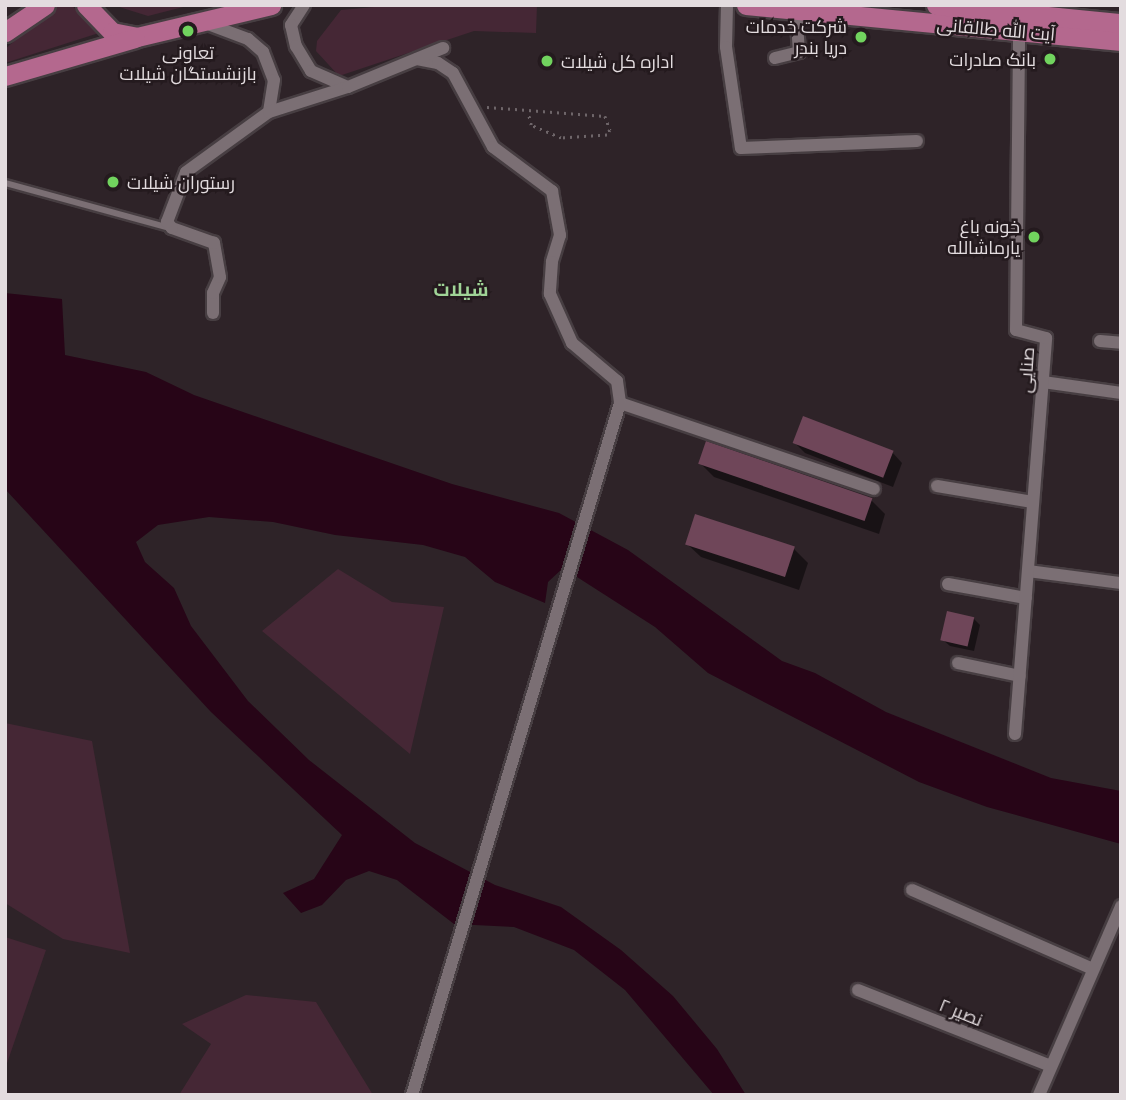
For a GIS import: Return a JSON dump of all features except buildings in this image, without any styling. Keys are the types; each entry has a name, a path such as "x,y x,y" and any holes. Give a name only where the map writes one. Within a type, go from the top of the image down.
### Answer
{"main road":[{"path":"5,32 44,5"},
{"path":"86,5 112,32 137,37"},
{"path":"5,76 137,37 271,5"},
{"name":"آیت الله طالقانی","path":"746,5 1020,22 1121,41"},
{"name":"آیت الله طالقانی","path":"936,5 995,8 1020,22 1084,12 1121,23"}],"street":[{"path":"304,5 291,25 296,46 312,71 348,87"},
{"path":"727,5 726,47 741,148 917,141"},
{"path":"775,58 799,52 796,10"},
{"path":"201,22 248,39 263,52 274,80 269,112"},
{"name":"صنایی","path":"1015,734 1046,338 1016,330 1020,22"},
{"path":"213,313 213,293 220,277 214,243 172,229 167,222 169,208 186,172 269,112 348,87 443,48"},
{"path":"412,1095 569,581 620,403 617,381 572,343 550,294 552,262 560,235 552,191 493,147 453,73 438,63 417,59"},
{"path":"1100,341 1121,343"},
{"path":"1043,382 1121,393"},
{"path":"620,403 874,489"},
{"path":"937,486 1033,502"},
{"path":"1028,571 1121,583"},
{"path":"948,584 1026,598"},
{"path":"958,663 1020,676"},
{"path":"912,890 1093,970"},
{"path":"1038,1095 1120,911"},
{"name":"نصیر ۲","path":"859,990 1051,1066"}],"lane":[{"path":"5,183 172,229"}],"path":[{"path":"470,104 528,113 540,110 605,116 610,130 607,135 561,138 531,124 528,113"}],"shaded area":[{"path":"71,5 102,32 5,63 5,49 56,6"},
{"path":"113,5 191,5 148,16"},
{"path":"396,5 537,5 536,33 474,31 339,76 316,51 317,41 341,10"},
{"path":"5,293 62,299 65,355 146,372 194,395 452,484 559,513 628,550 782,661 815,673 886,712 1051,778 1121,791 1121,844 987,807 919,782 708,673 655,627 563,568 548,582 545,603 495,582 465,557 423,545 335,535 273,522 209,517 158,525 136,542 145,562 174,588 191,626 248,701 309,760 415,843 495,885 561,907 621,950 673,996 717,1049 746,1095 714,1095 625,990 574,950 514,927 454,924 397,880 369,871 346,880 322,905 301,913 283,893 314,879 342,835 211,712 5,489"},
{"path":"338,569 392,602 444,607 410,754 262,631"},
{"path":"5,723 92,741 130,953 63,939 5,903"},
{"path":"5,937 46,950 5,1069"},
{"path":"246,995 316,1002 373,1095 179,1095 211,1044 182,1024"}],"place":[{"name":"تعاونی بازنشستگان شیلات","path":"188,31"},
{"name":"شرکت خدمات دریا بندر","path":"861,37"},
{"name":"بانک صادرات","path":"1050,59"},
{"name":"اداره کل شیلات","path":"547,61"},
{"name":"رستوران شیلات","path":"113,182"},
{"name":"خونه باغ یارماشالله","path":"1034,237"}],"district":[{"name":"شیلات","path":"461,289"}]}
